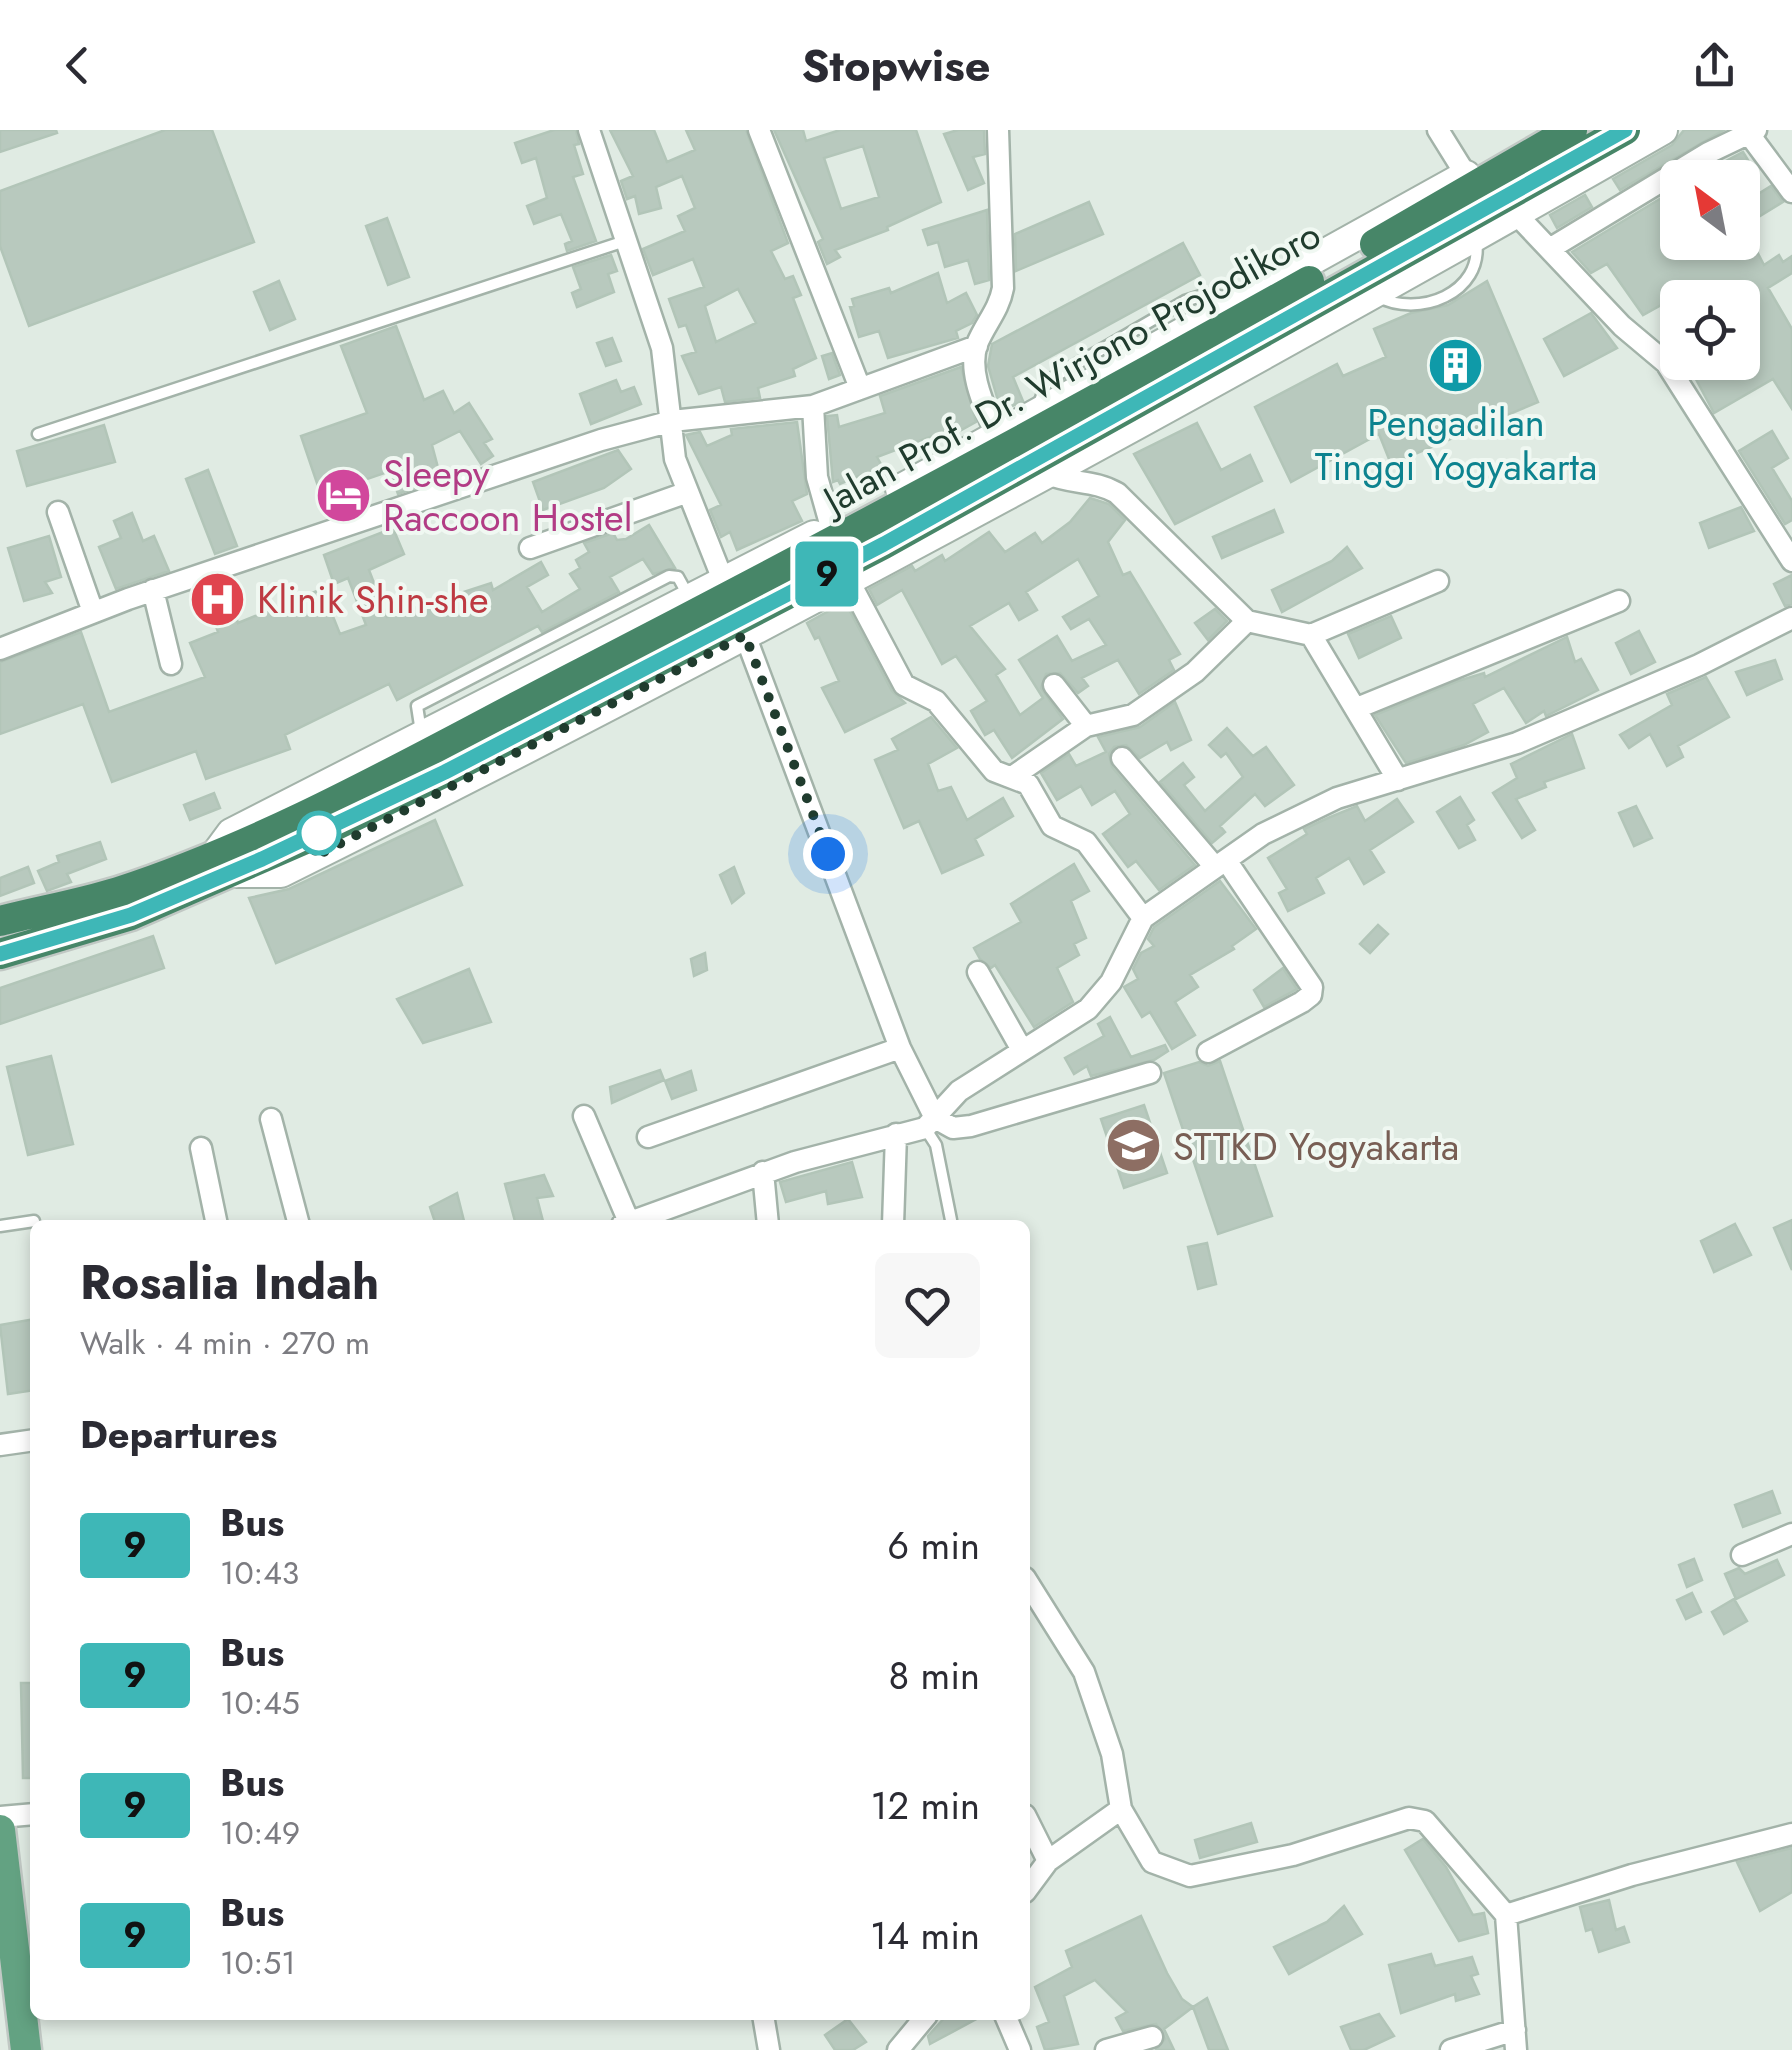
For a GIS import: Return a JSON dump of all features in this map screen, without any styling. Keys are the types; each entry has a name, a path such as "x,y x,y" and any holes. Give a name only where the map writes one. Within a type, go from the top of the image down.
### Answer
{"highway":[{"name":"Jalan Prof. Dr. Wirjono Projodikoro","path":"224,862 840,542 1405,240 1572,130"},
{"path":"0,954 131,915 187,878 224,862 449,779 884,544 1405,240 1624,130"},
{"path":"0,921 187,878"}],"main road":[{"path":"1,1850 26,2050"}],"street":[{"path":"589,130 662,348 675,458 722,580"},
{"path":"768,130 759,131 860,388"},
{"path":"996,435 978,384 976,346 1000,305 1003,288 998,130"},
{"path":"1438,130 1466,175"},
{"path":"449,779 849,581 1372,293 1405,240 1466,175 1543,130"},
{"path":"224,862 231,833 831,527 1239,300 1405,240 1475,234 1663,130"},
{"path":"1550,248 1750,131 1792,192"},
{"path":"1516,214 1622,326 1666,363 1792,561"},
{"path":"0,649 152,590 602,440 672,421 813,406 976,346"},
{"path":"813,406 817,477 831,527"},
{"path":"1048,474 1066,482 1096,483 1117,493 1247,621 1311,635 1438,581"},
{"path":"530,548 688,492"},
{"path":"58,512 93,612"},
{"path":"849,581 904,685 936,701 994,771 1022,779 1035,792 1052,826 1086,842 1104,860 1143,918"},
{"path":"152,590 171,664"},
{"path":"1357,708 1618,600"},
{"path":"633,1220 763,1172 930,1123 959,1091 1088,1009 1103,994 1143,918 1263,834 1337,798 1517,743 1700,664 1792,618"},
{"path":"1012,777 1086,726 1132,714 1195,672 1247,621"},
{"path":"745,635 930,1123"},
{"path":"1311,635 1398,780"},
{"path":"1054,685 1086,726"},
{"path":"1122,758 1221,863 1312,987 1311,995 1302,1002 1208,1052"},
{"path":"978,972 1022,1050"},
{"path":"648,1137 900,1048"},
{"path":"930,1123 953,1128 972,1126 1150,1073"},
{"path":"584,1116 624,1220"},
{"path":"270,1119 297,1220"},
{"path":"894,1220 896,1134"},
{"path":"201,1148 217,1220"},
{"path":"763,1172 768,1220"},
{"path":"0,1445 30,1441"},
{"path":"1742,1556 1792,1534"},
{"path":"1030,1586 1084,1672 1112,1754 1121,1809 1152,1862 1190,1876 1292,1855 1408,1818 1425,1820 1506,1914 1516,2040 1451,2050"},
{"path":"1030,1885 1048,1861 1121,1809"},
{"path":"0,1817 30,1814"},
{"path":"1030,1825 1048,1861"},
{"path":"1506,1914 1632,1875 1792,1834"},
{"path":"763,2020 769,2050"},
{"path":"898,2050 923,2020"},
{"path":"1007,2020 1020,2050"},
{"path":"1106,2050 1152,2036"}],"lane":[{"path":"1372,293 1397,306 1420,306 1462,286 1476,270 1475,234"},
{"path":"38,434 626,241"},
{"path":"422,736 416,720 417,706 424,700 674,575 690,598"},
{"path":"541,642 555,667"},
{"path":"930,1123 951,1220"},
{"path":"0,1226 30,1222"}],"building":[{"path":"0,130 56,130 57,133 0,152"},
{"path":"165,130 212,130 254,242 29,326 0,246 0,191"},
{"path":"554,130 576,130 579,144 574,145 583,174 573,177 596,241 567,251 565,244 572,241 561,214 534,224 527,206 547,198 536,158 522,163 515,143"},
{"path":"610,130 654,130 667,162 695,150 686,130 746,130 788,243 771,251 785,279 793,276 801,295 793,298 816,358 793,369 795,376 758,388 760,398 725,402 721,387 699,394 682,356 696,352 686,325 679,327 669,299 704,287 693,259 653,275 643,249 685,231 678,216 695,208 682,176 656,187 661,208 639,214 635,196 627,199 621,181 633,176","holes":["738,289 756,323 716,342 705,306"]},
{"path":"774,130 803,130 806,141 840,130 916,130 941,202 887,227 888,230 835,250 840,257 827,264 818,242 823,239","holes":["863,146 879,197 841,209 824,158"]},
{"path":"984,130 985,154 973,157 984,183 968,190 944,134"},
{"path":"1684,130 1724,130 1672,160 1660,160 1660,167 1620,190 1613,179 1672,145"},
{"path":"1743,152 1748,160 1728,160"},
{"path":"1771,186 1783,202 1760,216 1760,193"},
{"path":"1585,195 1592,207 1557,228 1550,215"},
{"path":"1660,199 1660,260 1760,257 1764,265 1779,255 1783,262 1792,256 1792,273 1768,288 1792,329 1792,409 1773,379 1714,413 1696,380 1760,380 1760,280 1660,280 1660,306 1643,315 1607,264 1591,273 1572,252"},
{"path":"1089,202 1103,234 1016,271 1015,234"},
{"path":"987,210 989,280 975,284 968,260 945,267 938,242 928,245 923,230"},
{"path":"387,218 409,277 388,285 366,226"},
{"path":"1183,243 1200,275 1013,377 1023,401 1001,411 988,366 992,344"},
{"path":"611,255 617,271 608,274 614,292 577,307 572,293 581,289 573,267"},
{"path":"938,273 947,303 966,293 977,315 972,323 956,331 958,338 888,358 879,331 859,337 850,307 854,306 852,299 889,288 891,293"},
{"path":"279,281 295,319 270,330 254,292"},
{"path":"1487,281 1538,402 1391,464 1379,434 1291,482 1255,407 1337,364 1343,376 1386,357 1374,329 1411,313 1448,305"},
{"path":"1591,313 1617,348 1564,376 1544,339"},
{"path":"396,326 424,400 443,391 454,413 469,403 492,439 484,443 493,456 481,464 460,431 432,445 441,479 398,494 390,471 321,495 301,436 367,413 341,346"},
{"path":"612,338 621,361 606,366 597,343"},
{"path":"832,353 840,375 829,379 822,356"},
{"path":"961,367 976,422 954,434 951,429 877,457 888,477 869,490 861,475 840,484 838,480 833,482 827,416 837,415 839,427 885,413 880,396"},
{"path":"616,380 621,392 634,387 641,404 591,424 580,394"},
{"path":"797,422 807,494 792,501 802,521 737,550 730,532 721,537 710,510 721,505 686,435 700,432 707,446 732,435 731,429"},
{"path":"1197,423 1221,470 1250,455 1262,481 1175,524 1134,454"},
{"path":"104,425 115,462 27,486 17,451"},
{"path":"1772,431 1788,458 1772,468 1792,501 1792,520 1785,524 1739,451"},
{"path":"618,450 631,469 604,488 543,510 533,482"},
{"path":"208,470 237,546 215,554 186,479"},
{"path":"1090,498 1109,504 1125,520 1108,542 1123,575 1130,572 1180,654 1169,660 1174,670 1139,694 1118,660 1082,678 1088,686 1078,693 1060,673 1046,674 1041,688 1063,719 1012,758 994,730 985,735 971,711 987,701 956,656 942,664 902,590 877,605 869,589 912,566 915,571 942,555 945,561 989,532 1005,552 1035,533 1042,543 1070,522","holes":["1078,559 1099,596 1063,617 1071,629 1089,619 1106,645 1072,661 1057,636 1019,660 1043,698 1020,715 996,675 1005,669 970,626 1009,603 1019,620 1037,610 1026,592"]},
{"path":"1741,507 1754,531 1709,548 1700,523"},
{"path":"1274,510 1283,532 1222,558 1213,537"},
{"path":"132,513 143,541 154,536 169,571 116,589 99,547 121,538 114,521"},
{"path":"649,525 675,568 653,574 643,559 610,577 619,592 542,632 538,626 397,700 389,684 285,735 290,749 206,779 196,751 112,782 83,704 0,734 0,662 81,632 109,712 205,677 190,643 218,632 204,591 225,584 238,623 322,589 340,634 366,625 348,578 334,584 324,555 393,528 404,554 369,570 387,617 491,583 493,590 541,562 548,575 527,587 542,612 580,589 570,574 580,568 576,560 589,552 584,543 613,533 617,540 626,539"},
{"path":"49,536 61,577 45,582 52,593 24,601 8,548"},
{"path":"1347,547 1362,568 1282,612 1272,590 1332,561"},
{"path":"1792,575 1792,604 1785,606 1774,584"},
{"path":"845,602 892,691 905,703 845,732 822,688 839,681 819,637 815,639 807,623"},
{"path":"1215,609 1227,621 1208,640 1195,623"},
{"path":"1391,616 1401,638 1359,658 1348,634"},
{"path":"1639,631 1655,662 1631,674 1616,643"},
{"path":"1567,637 1575,662 1581,659 1598,690 1546,716 1544,711 1526,723 1504,688 1473,704 1488,732 1464,745 1406,763 1375,715 1458,681 1484,673 1485,677"},
{"path":"1775,660 1782,679 1747,695 1736,672"},
{"path":"1706,677 1729,717 1678,746 1683,757 1667,766 1650,734 1629,748 1620,735 1672,705 1667,694"},
{"path":"1175,702 1191,740 1171,750 1167,742 1140,758 1126,745 1114,747 1109,754 1112,767 1195,865 1159,890 1136,861 1128,867 1103,834 1130,814 1115,791 1092,805 1081,786 1057,800 1041,773 1069,754 1076,766 1106,752 1098,737 1140,727"},
{"path":"931,717 957,748 928,764 938,791 951,787 967,820 1003,798 1013,816 975,839 983,855 942,873 919,821 904,828 875,760 898,750 892,739"},
{"path":"1227,728 1253,756 1266,747 1294,785 1265,806 1255,794 1220,826 1225,832 1212,843 1160,782 1183,763 1194,777 1184,785 1205,811 1243,777 1226,753 1221,757 1209,745"},
{"path":"1572,734 1584,768 1544,782 1546,787 1516,799 1535,830 1522,838 1493,793 1517,778 1511,764"},
{"path":"214,793 220,808 190,820 184,805"},
{"path":"1460,797 1474,820 1467,825 1475,840 1459,848 1437,812"},
{"path":"1397,799 1413,822 1370,850 1384,872 1364,884 1349,858 1316,878 1324,893 1288,911 1279,893 1287,889 1268,858 1307,834 1304,829 1328,818 1357,806 1365,821"},
{"path":"1636,806 1652,838 1634,846 1619,813"},
{"path":"435,820 462,885 276,963 249,898 289,889"},
{"path":"100,842 106,859 67,874 71,882 47,891 38,871 59,862 57,856"},
{"path":"1074,864 1089,891 1071,901 1086,938 1074,944 1079,955 1057,968 1073,1002 1034,1027 995,965 991,968 974,948 1021,922 1011,904"},
{"path":"28,867 34,883 0,896 0,878"},
{"path":"734,867 744,893 732,903 720,875"},
{"path":"1220,881 1256,929 1232,946 1234,949 1190,975 1198,987 1175,1002 1195,1035 1172,1049 1150,1012 1142,1017 1124,987 1138,979 1133,969 1141,953 1154,946 1148,939 1154,927"},
{"path":"1378,925 1388,934 1370,953 1360,944"},
{"path":"153,936 164,968 0,1024 0,988"},
{"path":"705,953 707,970 694,976 691,959"},
{"path":"1283,968 1297,989 1264,1007 1254,990"},
{"path":"469,969 491,1022 423,1043 397,999"},
{"path":"1110,1017 1131,1057 1165,1045 1168,1051 1154,1060 1091,1076 1087,1066 1074,1074 1065,1058 1104,1036 1098,1024"},
{"path":"51,1056 73,1144 28,1155 7,1067"},
{"path":"1220,1061 1272,1216 1218,1234 1164,1073 1199,1062 1208,1066"},
{"path":"660,1070 664,1080 612,1103 610,1087"},
{"path":"691,1071 696,1090 672,1099 665,1081"},
{"name":"STTKD Yogyakarta","path":"1144,1105 1167,1173 1124,1188 1101,1119"},
{"path":"852,1162 862,1197 828,1204 826,1191 786,1202 780,1182"},
{"path":"544,1175 553,1196 537,1198 543,1220 515,1220 505,1184"},
{"path":"457,1193 464,1220 434,1220 430,1207"},
{"path":"1792,1220 1792,1270 1774,1228"},
{"path":"1735,1224 1751,1255 1714,1272 1701,1241"},
{"path":"1207,1243 1216,1284 1198,1289 1188,1247"},
{"path":"30,1320 30,1391 8,1394 0,1325"},
{"path":"1772,1491 1780,1513 1743,1527 1735,1505"},
{"path":"1694,1559 1702,1580 1687,1587 1679,1565"},
{"path":"1777,1560 1784,1575 1736,1599 1725,1574 1739,1568 1745,1574"},
{"path":"1692,1593 1701,1612 1686,1619 1677,1600"},
{"path":"1734,1599 1747,1621 1724,1634 1712,1612"},
{"path":"21,1683 30,1683 30,1778 23,1778"},
{"path":"1251,1823 1257,1842 1200,1858 1195,1840"},
{"path":"1423,1839 1446,1867 1473,1915 1484,1913 1488,1933 1459,1941 1405,1850"},
{"path":"1792,1848 1792,1892 1760,1911 1737,1862"},
{"path":"1609,1900 1616,1930 1624,1927 1629,1942 1599,1952 1592,1929 1586,1931 1580,1907"},
{"path":"1344,1906 1362,1934 1289,1974 1274,1947 1327,1922"},
{"path":"1141,1916 1167,1973 1182,1999 1193,2007 1164,2029 1174,2050 1156,2050 1165,2039 1156,2024 1123,2031 1116,2018 1127,2012 1095,1980 1064,1996 1078,2044 1045,2050 1037,2027 1049,2022 1035,1987 1072,1967 1066,1951"},
{"path":"1431,1954 1435,1966 1472,1957 1478,1974 1471,1976 1479,1994 1456,2001 1455,1994 1401,2013 1389,1965"},
{"path":"1207,1998 1228,2050 1209,2050 1193,2007"},
{"path":"1379,2014 1394,2036 1364,2050 1351,2050 1341,2027"},
{"path":"849,2020 866,2042 853,2050 835,2050 825,2035"},
{"path":"942,2020 975,2020 930,2044 928,2036"}],"bus line":[{"name":"9","path":"0,954 131,915 326,830 445,772 884,544 1625,130"}],"place":[{"name":"Pengadilan Tinggi Yogyakarta","path":"1456,365"},
{"name":"Sleepy Raccoon Hostel","path":"344,495"},
{"name":"Klinik Shin-she","path":"218,599"},
{"name":"STTKD Yogyakarta","path":"1134,1146"}],"route":[{"path":"319,833 314,857 745,635 828,854"}]}
